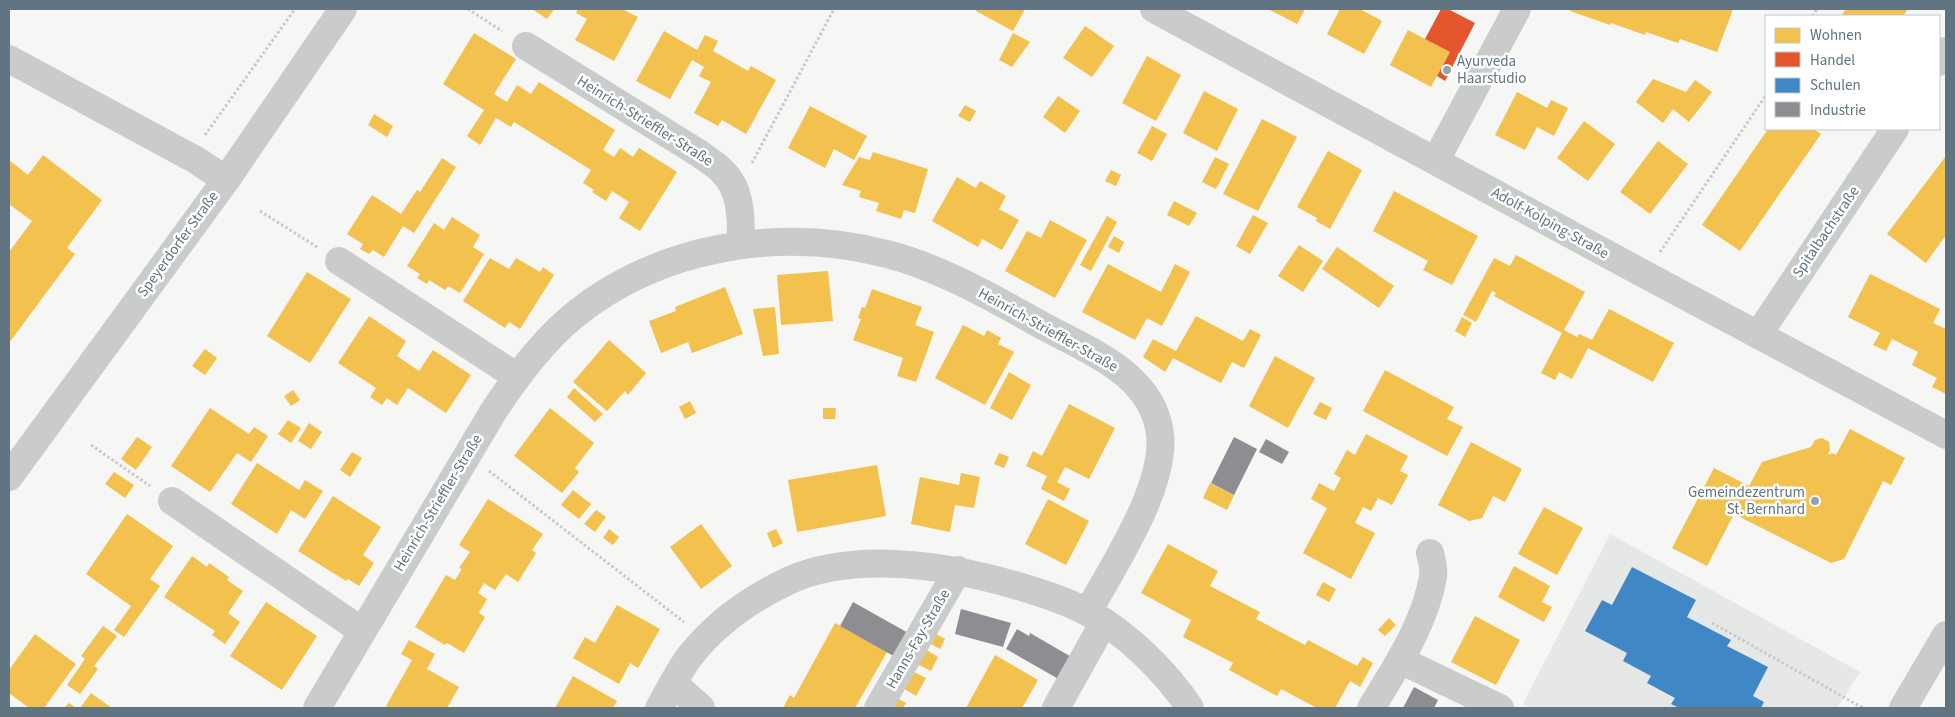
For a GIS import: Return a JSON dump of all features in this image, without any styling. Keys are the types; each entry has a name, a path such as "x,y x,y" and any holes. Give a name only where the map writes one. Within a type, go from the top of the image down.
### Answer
{"street":[{"name":"Speyerdorfer Straße","path":"9,476 226,180 343,9"},
{"name":"Adolf-Kolping-Straße","path":"1154,9 1946,435"},
{"path":"1436,160 1516,9"},
{"name":"Heinrich-Strieffler-Straße","path":"526,46 700,154 722,170 733,184 737,196 741,245"},
{"path":"9,59 200,162 226,180"},
{"name":"Spitalbachstraße","path":"1758,335 1893,130"},
{"name":"Heinrich-Strieffler-Straße","path":"317,708 467,454 516,376 545,343 571,318 608,291 644,272 687,256 741,245 798,241 847,245 889,254 923,266 978,291 1090,351 1128,375 1144,392 1155,414 1160,436 1158,464 1152,488 1143,511 1096,617"},
{"path":"339,261 516,376"},
{"path":"172,501 362,631"},
{"path":"1371,708 1400,660 1420,618 1433,576 1430,553"},
{"name":"Hanns-Fay-Straße","path":"659,708 689,657 705,638 727,618 757,597 790,580 820,570 866,564 883,564 928,566 958,570 1030,590 1096,617 1145,655 1190,708"},
{"name":"Hanns-Fay-Straße","path":"878,708 958,570"},
{"path":"1056,708 1096,617"},
{"path":"1903,708 1946,635"},
{"path":"1400,660 1500,708"},
{"path":"673,683 702,708"}],"path":[{"path":"200,162 199,144 295,9"},
{"path":"468,9 526,46"},
{"path":"733,184 751,164 834,9"},
{"path":"1644,274 1765,96"},
{"path":"260,211 296,234"},
{"path":"91,445 172,501"},
{"path":"467,454 705,638"},
{"path":"1712,623 1863,708"}],"shaded area":[{"path":"1610,534 1860,672 1837,708 1531,708 1523,704"}],"building: Wohnen":[{"path":"532,9 554,9 547,19"},
{"path":"578,9 622,9 638,17 614,61 575,40 587,19 576,13"},
{"path":"977,9 1025,9 1013,31 976,11"},
{"path":"1268,9 1305,9 1297,24"},
{"path":"1340,9 1360,9 1382,21 1364,54 1327,34"},
{"path":"1570,9 1733,9 1717,52 1680,39 1678,43 1646,32 1645,35 1611,23 1610,25 1570,11"},
{"path":"1846,9 1908,9 1904,15 1842,15"},
{"path":"1085,26 1114,46 1092,77 1063,58"},
{"path":"1408,30 1450,52 1431,87 1390,65"},
{"path":"664,31 697,50 705,35 718,41 713,51 748,71 751,66 776,80 746,134 722,120 718,126 694,113 711,82 699,76 704,67 692,60 670,99 636,81"},
{"path":"474,33 516,59 494,94 507,102 517,85 531,94 539,82 615,130 603,150 614,157 620,148 633,157 639,148 677,172 640,231 619,218 629,202 612,191 606,201 592,192 594,190 583,183 591,170 514,122 511,127 496,118 480,145 467,136 484,110 443,84"},
{"path":"1013,33 1030,42 1012,67 999,60"},
{"path":"1147,56 1181,75 1156,121 1122,103"},
{"path":"1653,79 1686,92 1695,80 1712,92 1689,122 1673,109 1663,123 1636,102"},
{"path":"1204,91 1238,109 1217,151 1183,133"},
{"path":"1517,92 1547,108 1551,100 1568,108 1554,136 1537,127 1525,150 1495,135"},
{"path":"1058,96 1080,111 1065,133 1043,117"},
{"path":"965,105 976,111 970,122 958,116"},
{"path":"810,106 867,136 854,160 834,149 825,168 788,148"},
{"path":"374,114 393,126 387,137 368,125"},
{"path":"1262,119 1297,137 1258,211 1223,194"},
{"path":"1584,121 1615,144 1588,181 1557,158"},
{"path":"1152,126 1167,134 1152,161 1137,153"},
{"path":"1767,130 1815,130 1821,134 1740,251 1702,225"},
{"path":"1658,141 1688,164 1650,214 1620,192"},
{"path":"1328,151 1362,170 1330,229 1316,221 1317,218 1297,207"},
{"path":"873,152 928,169 915,213 904,210 901,219 876,211 879,203 859,197 861,191 842,185 859,157 870,160"},
{"path":"43,155 102,200 67,248 75,254 9,343 9,252 32,221 9,204 9,160 28,175"},
{"path":"1946,156 1946,235 1926,263 1887,234"},
{"path":"1215,157 1229,164 1216,189 1202,182"},
{"path":"442,158 456,167 414,233 403,226 384,257 373,250 369,254 360,249 363,244 347,234 372,195 401,214 417,190 420,192"},
{"path":"1111,170 1121,175 1116,186 1105,181"},
{"path":"957,177 976,188 980,181 1006,196 999,209 1019,220 1002,250 982,239 978,247 932,221"},
{"path":"1394,191 1478,236 1452,285 1423,270 1428,261 1373,231"},
{"path":"1174,201 1197,213 1189,226 1167,215"},
{"path":"1253,215 1268,223 1250,254 1236,246"},
{"path":"1107,216 1117,222 1091,271 1080,265"},
{"path":"452,217 480,235 473,247 484,254 460,293 448,286 445,290 429,280 427,284 417,278 420,274 407,266 434,223 444,230"},
{"path":"1050,220 1087,240 1055,298 1005,271 1027,231 1041,238"},
{"path":"1114,236 1124,242 1119,253 1108,247"},
{"path":"1299,245 1323,261 1303,292 1278,276"},
{"path":"1337,247 1394,286 1379,308 1322,269"},
{"path":"1516,255 1585,292 1564,330 1577,337 1579,334 1592,340 1609,309 1674,343 1653,382 1588,348 1572,379 1559,372 1555,380 1541,373 1562,333 1494,296 1496,293 1492,291 1476,322 1463,315 1494,258 1510,266"},
{"path":"490,258 509,269 516,258 540,272 543,267 554,275 520,329 509,322 505,328 463,301"},
{"path":"1108,264 1161,292 1175,264 1190,272 1162,326 1147,318 1135,340 1082,312"},
{"path":"828,271 833,321 781,325 777,275"},
{"path":"307,272 351,299 310,363 267,336"},
{"path":"1870,274 1940,309 1933,323 1946,329 1946,394 1932,387 1937,378 1912,365 1918,352 1892,339 1886,351 1873,345 1880,333 1848,317"},
{"path":"725,287 743,334 692,353 688,342 661,353 649,321 676,311 675,307"},
{"path":"872,289 922,307 915,325 934,332 916,382 897,376 903,358 853,340 861,319 858,318 862,307 865,308"},
{"path":"775,307 779,354 763,356 753,309"},
{"path":"369,316 406,341 397,356 419,371 433,350 471,375 446,413 408,388 397,405 387,398 382,405 370,397 376,388 338,363"},
{"path":"1196,316 1243,341 1250,329 1261,335 1244,368 1232,362 1221,383 1173,358 1165,372 1143,357 1153,339 1176,351"},
{"path":"1462,317 1472,323 1465,337 1455,331"},
{"path":"963,325 984,336 987,330 1001,338 998,344 1014,352 985,405 935,378"},
{"path":"609,340 646,373 628,395 625,391 607,411 573,382"},
{"path":"205,349 217,358 205,375 192,366"},
{"path":"1275,356 1315,378 1288,428 1249,406"},
{"path":"1385,370 1454,407 1447,419 1463,427 1447,456 1363,411"},
{"path":"1009,372 1031,385 1012,420 990,408"},
{"path":"574,388 603,414 595,422 567,397"},
{"path":"293,390 300,400 291,406 284,396"},
{"path":"690,401 696,413 685,419 679,407"},
{"path":"1320,402 1332,408 1326,420 1313,414"},
{"path":"1069,404 1115,428 1089,479 1065,467 1057,482 1070,489 1064,501 1041,489 1047,476 1026,466 1033,451 1042,456"},
{"path":"210,408 249,434 254,427 268,436 251,462 237,453 210,492 171,466"},
{"path":"550,408 594,443 575,468 579,472 562,493 514,456"},
{"path":"823,408 836,408 835,419 823,419"},
{"path":"288,420 301,428 291,443 278,434"},
{"path":"309,423 322,432 311,449 298,441"},
{"path":"1850,429 1905,458 1891,485 1883,481 1844,559 1831,563 1734,514 1707,566 1672,548 1714,468 1749,486 1762,462 1811,447 1815,440 1822,438 1829,442 1830,449 1828,455 1832,453 1836,455"},
{"path":"1366,434 1408,456 1400,471 1408,475 1392,505 1378,498 1371,511 1363,507 1355,523 1375,533 1351,579 1303,553 1327,508 1311,499 1319,483 1334,491 1341,478 1334,474 1347,450 1355,455"},
{"path":"137,437 152,447 136,470 121,459"},
{"path":"1471,442 1522,469 1505,502 1493,496 1482,518 1469,521 1438,505"},
{"path":"352,452 362,458 350,477 340,470"},
{"path":"999,453 1009,457 1004,468 994,464"},
{"path":"257,463 299,490 305,480 323,491 305,519 291,510 277,534 231,504"},
{"path":"877,465 886,516 797,532 788,480"},
{"path":"114,472 134,485 125,498 105,484"},
{"path":"961,473 980,477 974,508 955,505 950,532 911,524 920,477 959,485"},
{"path":"1210,483 1234,495 1227,510 1203,498"},
{"path":"573,490 591,504 579,519 561,505"},
{"path":"333,496 381,527 363,555 374,563 359,586 348,579 346,581 298,551"},
{"path":"488,499 543,534 532,550 536,553 518,582 506,574 495,590 484,583 478,593 487,599 479,613 485,617 464,653 447,643 445,645 415,627 446,575 455,580 462,569 459,568 470,552 459,545"},
{"path":"1048,499 1089,521 1066,565 1025,544"},
{"path":"1544,507 1583,528 1557,575 1518,554"},
{"path":"596,510 606,517 595,532 584,524"},
{"path":"127,514 173,546 150,579 160,586 124,637 114,630 131,606 86,574"},
{"path":"701,524 732,566 701,589 670,547"},
{"path":"609,529 619,537 613,545 603,538"},
{"path":"776,529 783,543 773,548 767,533"},
{"path":"1168,544 1218,571 1210,586 1260,612 1256,619 1305,645 1308,640 1357,666 1363,657 1373,663 1360,687 1350,681 1335,708 1317,708 1281,689 1277,696 1229,670 1233,663 1183,637 1191,620 1141,593"},
{"path":"192,556 207,567 209,563 229,577 227,580 243,591 228,613 240,622 225,644 212,635 215,631 164,597"},
{"path":"1514,566 1550,586 1542,602 1552,607 1544,622 1498,597"},
{"path":"1323,582 1336,589 1329,602 1316,595"},
{"path":"266,602 317,636 282,690 230,656"},
{"path":"617,605 660,629 638,668 630,663 619,684 573,658 585,637 595,643"},
{"path":"1475,616 1520,640 1496,685 1451,662"},
{"path":"1389,618 1396,625 1385,636 1378,630"},
{"path":"835,623 887,652 855,708 783,708 790,695 794,698"},
{"path":"103,626 117,636 94,666 98,669 80,694 67,685 85,659 81,656"},
{"path":"35,634 76,664 44,708 29,708 9,693 9,670"},
{"path":"936,634 945,639 940,649 931,644"},
{"path":"409,640 435,654 427,669 459,687 447,708 385,708 412,660 401,654"},
{"path":"925,649 938,657 931,671 917,664"},
{"path":"995,655 1038,680 1022,708 966,708"},
{"path":"912,671 926,678 916,696 903,688"},
{"path":"573,676 617,701 613,708 555,708"},
{"path":"91,693 112,708 80,708"},
{"path":"897,698 906,703 903,708 891,708"},
{"path":"69,703 76,708 64,708"}],"building: Handel":[{"path":"1441,9 1448,9 1475,23 1445,81 1437,76 1450,52 1425,39"}],"building: Schulen":[{"path":"1632,567 1696,600 1687,617 1731,640 1727,646 1768,667 1753,696 1764,702 1761,708 1679,708 1671,704 1675,698 1647,683 1651,676 1623,661 1627,653 1585,631 1602,600 1612,605"}],"building: Industrie":[{"path":"1234,437 1257,449 1234,495 1211,483"},
{"path":"1266,439 1289,452 1282,464 1259,452"},
{"path":"853,602 910,634 897,658 840,626"},
{"path":"961,609 1011,623 1003,647 955,634"},
{"path":"1017,629 1029,636 1030,633 1075,659 1062,681 1006,649"},
{"path":"1414,687 1438,700 1434,708 1403,708"}],"place":[{"name":"Ayurveda Haarstudio","path":"1447,70"},
{"name":"Gemeindezentrum St. Bernhard","path":"1815,501"}]}
